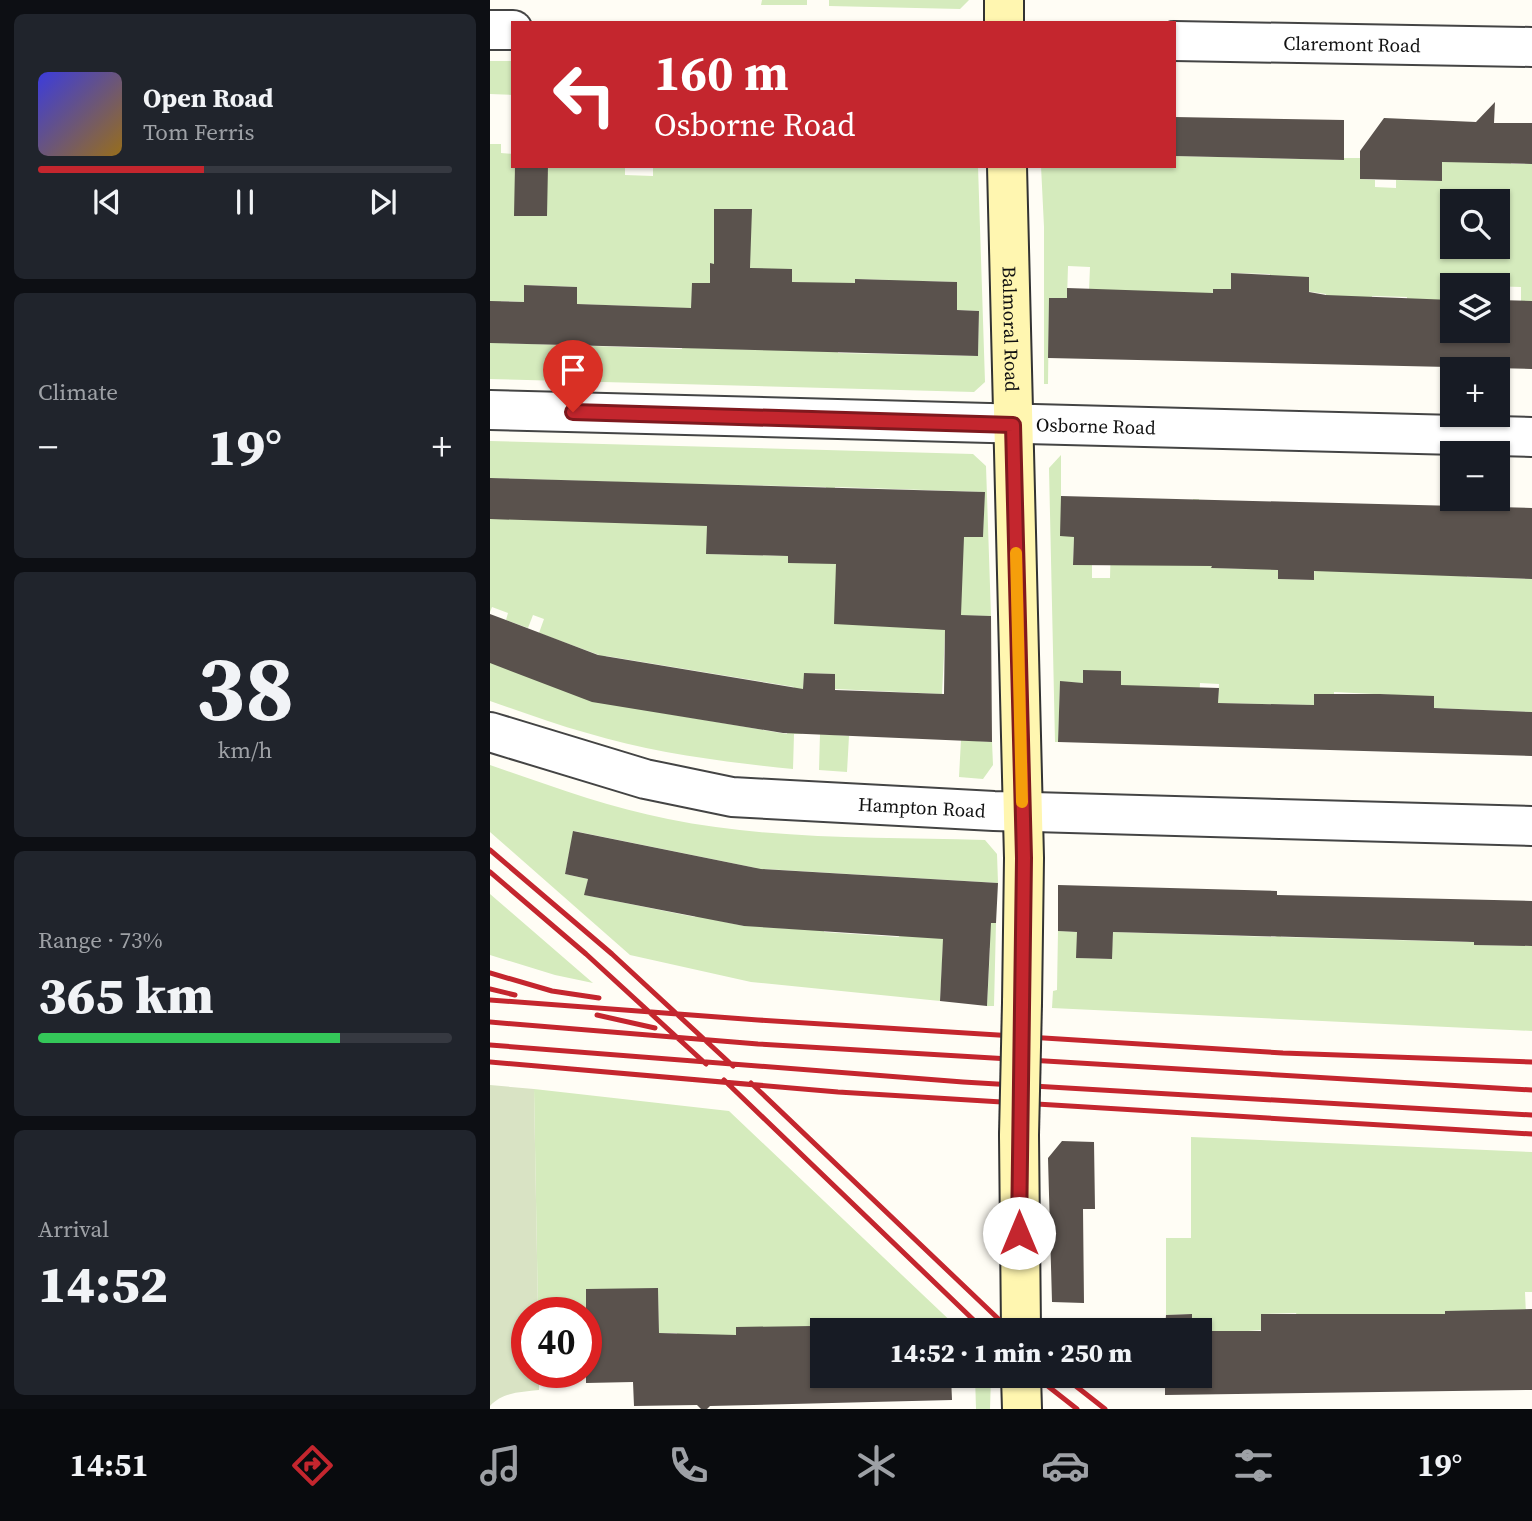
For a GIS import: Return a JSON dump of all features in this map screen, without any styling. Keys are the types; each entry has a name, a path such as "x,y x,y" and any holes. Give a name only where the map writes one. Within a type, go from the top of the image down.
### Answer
{"street":[{"path":"1004,0 1004,21"},
{"path":"490,30 511,30"},
{"name":"Claremont Road","path":"1176,41 1532,47"},
{"name":"Balmoral Road","path":"1007,168 1023,811 1019,1135 1021,1318"},
{"name":"Osborne Road","path":"490,410 1532,437"},
{"name":"Hampton Road","path":"490,732 645,779 733,797 1023,811 1532,826"},
{"path":"1021,1388 1022,1409"}],"green space":[{"path":"762,0 807,0 807,5 761,5"},
{"path":"829,0 969,0 960,9 829,6"},
{"path":"490,61 511,61 511,95 490,94"},
{"path":"490,144 501,144 501,153 511,154 511,168 520,168 521,173 548,173 548,168 625,168 625,175 653,176 653,168 978,168 985,382 974,392 490,379","holes":["711,264 726,264 726,281 744,281 743,307 776,307 776,269 792,269 792,282 809,283 808,308 826,309 825,351 691,348 692,283 710,283","856,279 890,280 889,308 924,309 925,281 957,282 957,310 979,311 978,356 838,353 839,308 855,308","524,285 577,287 577,304 683,308 682,349 500,343 501,301 524,302"]},
{"path":"1176,156 1343,160 1360,158 1360,179 1375,180 1375,187 1396,188 1396,180 1442,181 1442,162 1511,161 1511,164 1532,164 1532,301 1521,301 1521,287 1510,287 1510,273 1440,273 1440,300 1435,300 1407,323 1407,297 1372,296 1371,322 1325,322 1326,294 1270,286 1270,274 1232,273 1231,289 1213,289 1212,318 1089,291 1090,267 1068,266 1067,298 1049,298 1048,384 1044,384 1044,227 1041,168 1176,168"},
{"path":"490,441 973,454 986,466 991,616 946,615 942,694 835,689 835,674 804,673 802,734 794,734 793,769 689,756 612,740 490,701 490,663 599,655 539,633 544,619 533,615 528,628 506,620 508,613 492,607 490,612 490,519 682,484 490,478","holes":["693,484 826,487 824,563 788,563 788,556 707,554 707,526","835,487 984,492 983,537 833,532","606,656 794,687 787,734 598,702"]},
{"path":"1061,455 1061,496 1074,537 1073,564 1092,565 1092,578 1110,578 1111,538 1192,540 1193,499 1199,499 1198,538 1212,539 1212,568 1248,569 1279,541 1278,579 1314,580 1315,542 1330,503 1340,503 1339,571 1468,546 1467,577 1532,579 1532,712 1434,708 1434,697 1334,692 1334,695 1315,694 1314,705 1218,703 1219,684 1200,683 1199,702 1156,700 1083,671 1083,683 1060,682 1058,742 1055,742 1049,468"},
{"path":"820,734 849,736 847,772 819,770"},
{"path":"961,740 992,742 993,765 983,779 959,777"},
{"path":"490,765 623,808 707,826 786,834 985,840 997,854 998,883 765,869 763,927 793,929 794,915 824,917 824,932 899,937 901,918 996,923 994,1006 987,1006 990,948 943,945 940,1001 751,982 630,955 490,832","holes":["574,831 756,868 744,926 711,919 698,902 695,917 585,895 588,879 565,874"]},
{"path":"490,894 593,983 555,975 490,955"},
{"path":"1058,931 1077,932 1077,958 1111,959 1113,932 1275,937 1281,934 1281,937 1468,942 1474,939 1475,945 1532,946 1532,1031 1052,1008 1053,991 1057,990"},
{"path":"490,1085 534,1089 538,1297 511,1297 511,1388 539,1390 506,1395 490,1406"},
{"path":"534,1089 729,1111 947,1318 810,1318 810,1330 737,1353 678,1364 677,1333 659,1333 658,1288 602,1307 602,1297 538,1297"},
{"path":"1191,1137 1532,1152 1532,1292 1525,1292 1526,1315 1446,1350 1297,1316 1296,1313 1261,1314 1261,1330 1248,1331 1244,1354 1244,1331 1225,1331 1225,1354 1212,1343 1212,1318 1192,1318 1192,1314 1166,1315 1166,1238 1191,1238"},
{"path":"975,1388 991,1388 990,1409 976,1409"}],"building":[{"path":"1495,102 1494,123 1532,123 1532,164 1442,162 1442,181 1360,179 1360,151 1384,118 1476,122"},
{"path":"1176,117 1344,120 1344,160 1176,156"},
{"path":"515,168 548,168 547,216 514,216"},
{"path":"714,209 752,209 750,268 792,269 792,282 855,283 855,279 957,282 957,310 979,311 978,356 490,343 490,301 524,302 524,285 577,287 577,304 691,308 692,283 710,283 710,263 714,264"},
{"path":"1231,273 1309,277 1309,292 1326,295 1440,300 1440,343 1510,343 1510,300 1532,301 1532,369 1510,368 1510,357 1440,357 1440,367 1048,358 1049,298 1067,298 1067,288 1213,293 1213,289 1231,289"},
{"path":"490,478 985,492 983,537 964,537 961,615 991,616 992,742 783,733 592,702 490,663 490,614 598,655 803,689 804,673 835,674 835,690 944,694 945,630 834,624 836,564 788,563 788,556 706,554 707,526 490,519"},
{"path":"1061,496 1440,506 1440,511 1510,511 1510,507 1532,508 1532,579 1314,571 1314,580 1278,579 1278,570 1211,568 1212,566 1073,565 1074,537 1060,536"},
{"path":"1083,670 1121,671 1121,685 1219,688 1218,703 1314,705 1314,694 1380,694 1434,696 1434,708 1532,712 1532,756 1058,742 1060,681 1083,683"},
{"path":"573,831 761,869 998,883 996,923 991,923 987,1006 940,1001 943,939 744,926 584,895 588,879 565,874"},
{"path":"1058,885 1277,891 1277,895 1532,901 1532,946 1113,932 1112,959 1076,958 1077,932 1058,931"},
{"path":"1062,1141 1094,1142 1095,1209 1083,1209 1084,1303 1052,1302 1048,1158"},
{"path":"658,1288 659,1333 736,1335 736,1327 810,1326 810,1388 952,1388 952,1400 710,1406 707,1409 701,1409 697,1405 634,1406 633,1382 602,1383 602,1297 586,1297 586,1289"},
{"path":"1532,1309 1532,1390 1165,1395 1165,1388 1212,1388 1212,1331 1261,1331 1261,1314 1445,1314 1445,1311"},
{"path":"1192,1314 1192,1318 1166,1318 1166,1315"}],"railway":[{"path":"490,850 612,954 733,1066"},
{"path":"490,872 586,954 706,1064"},
{"path":"490,973 552,991 599,998"},
{"path":"490,989 515,995"},
{"path":"490,1000 1283,1053 1532,1062"},
{"path":"597,1015 655,1028"},
{"path":"490,1022 758,1044 1532,1090"},
{"path":"490,1045 963,1082 1532,1115"},
{"path":"490,1062 838,1092 1532,1134"},
{"path":"724,1080 972,1318"},
{"path":"751,1083 997,1318"},
{"path":"1050,1388 1077,1409"},
{"path":"1078,1388 1105,1409"}],"slow traffic":[{"path":"1016,553 1022,802"}],"route":[{"path":"573,412 1013,425 1024,858 1019,1233"}]}
